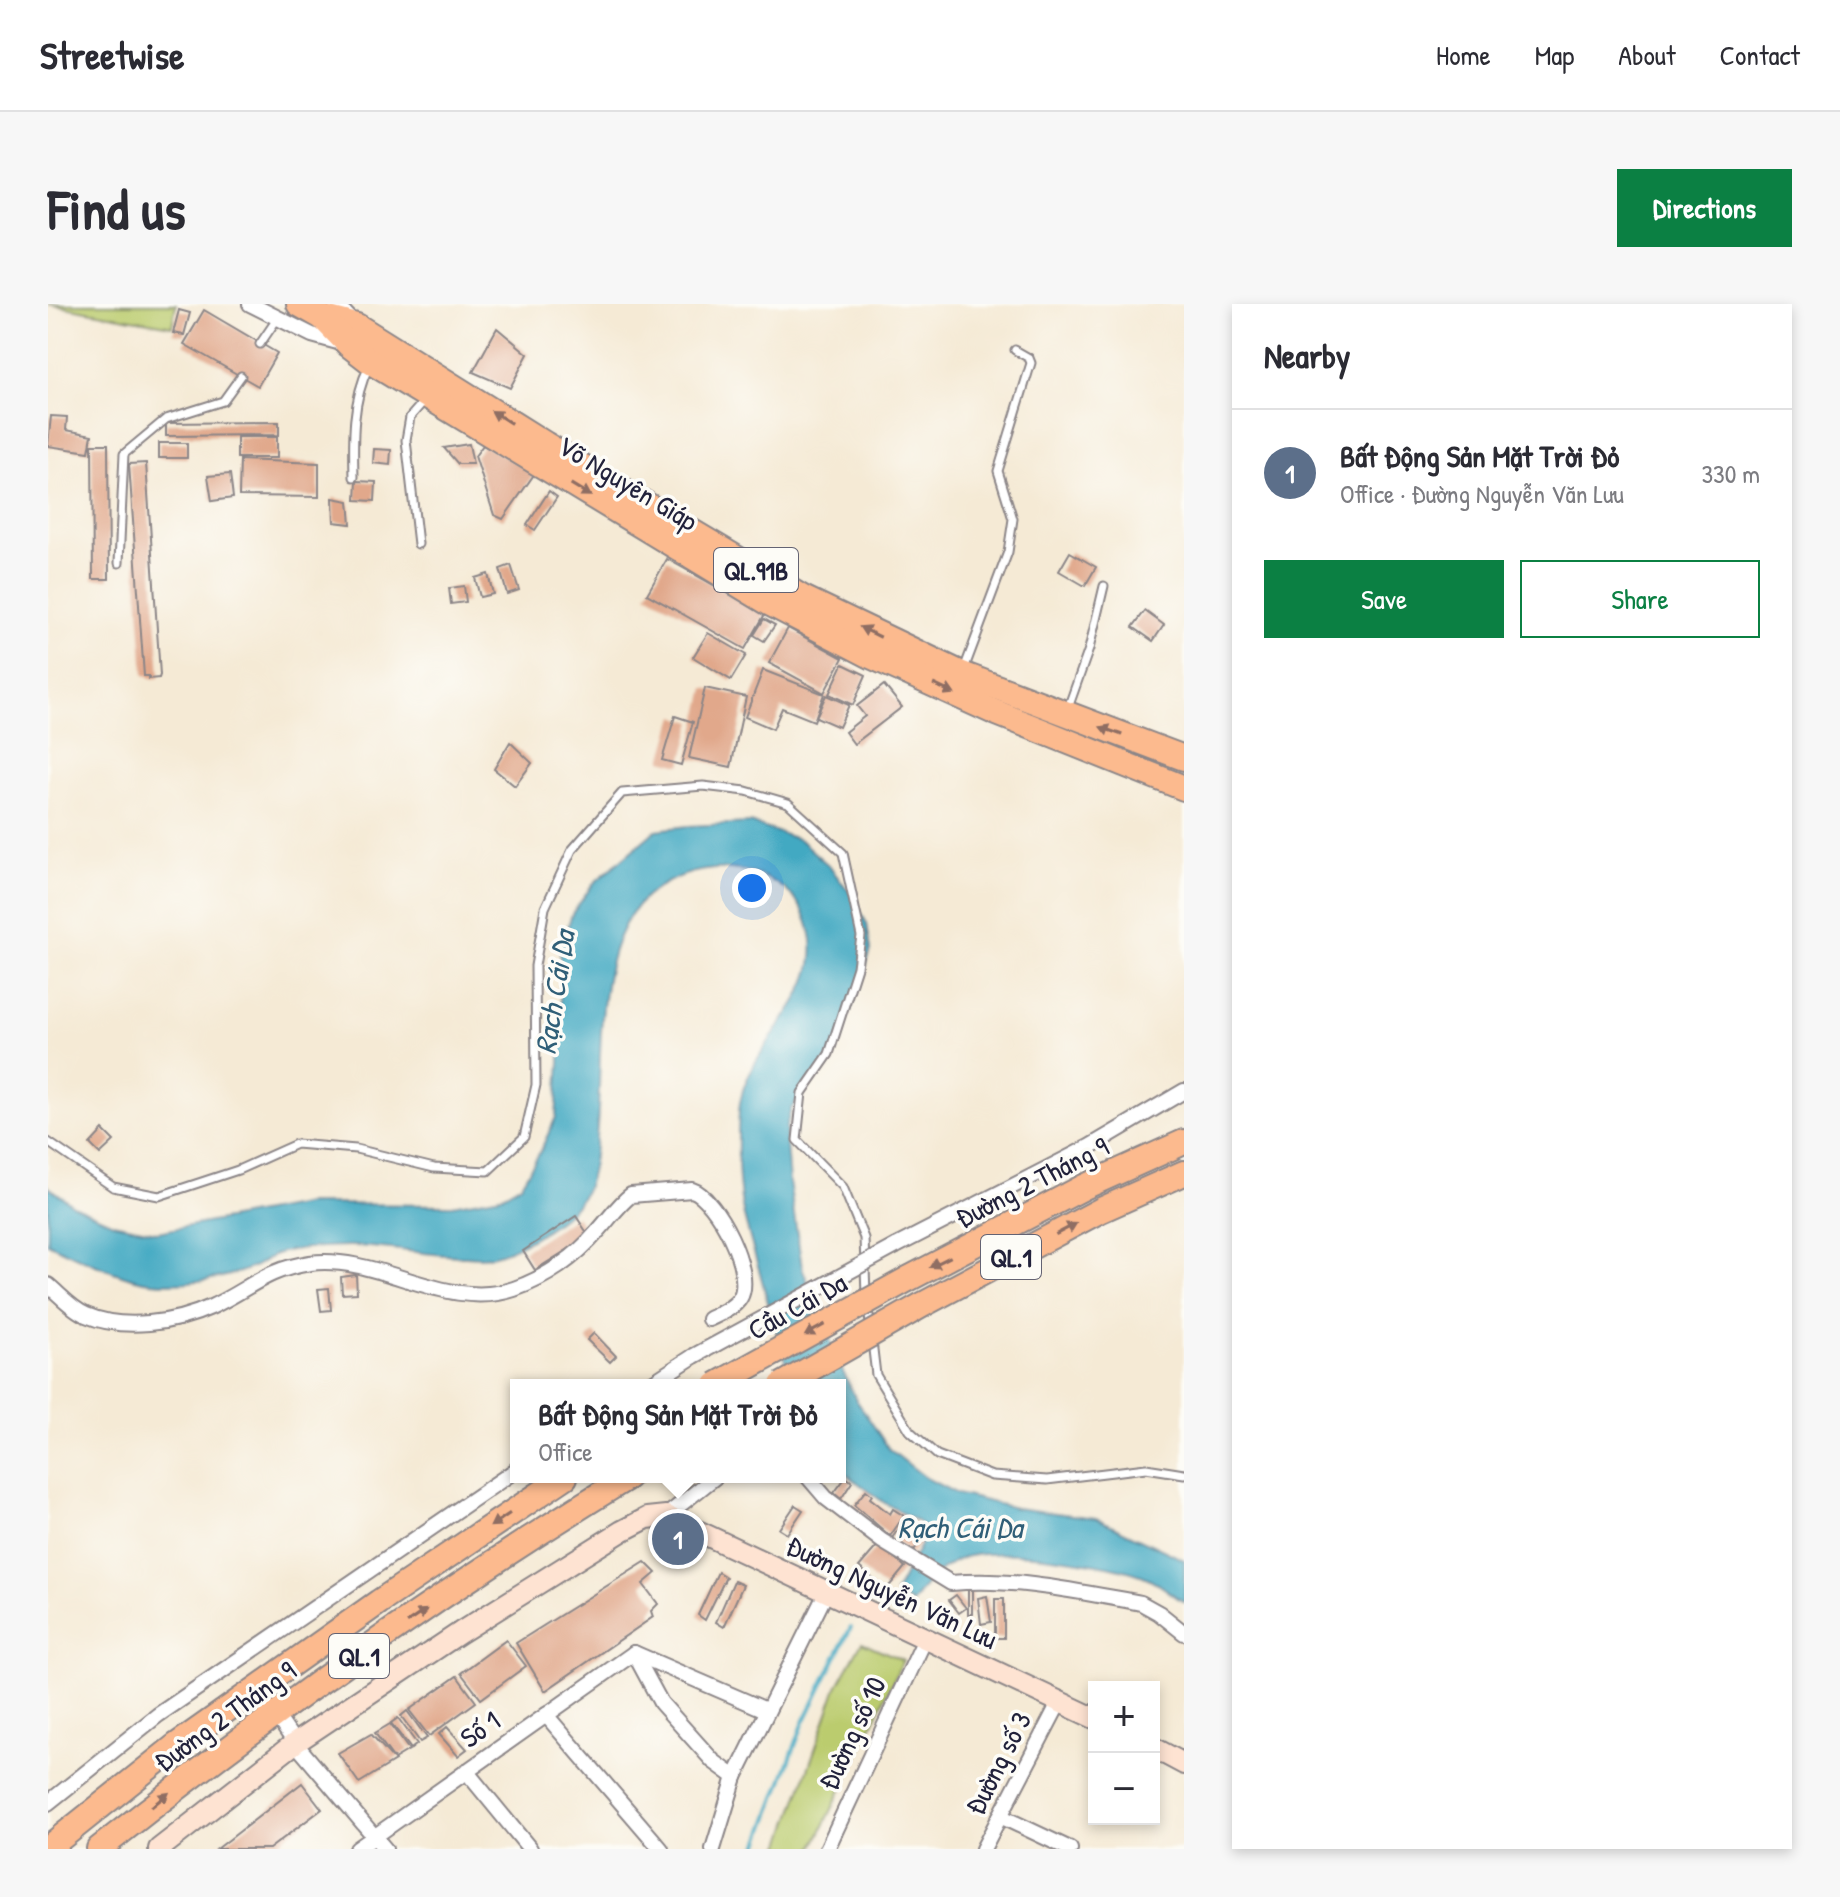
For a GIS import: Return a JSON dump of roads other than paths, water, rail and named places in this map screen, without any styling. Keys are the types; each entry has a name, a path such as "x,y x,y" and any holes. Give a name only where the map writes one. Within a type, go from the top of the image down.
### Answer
{"highway":[{"name":"Võ Nguyên Giáp","path":"299,304 329,310 371,362 429,397 539,453 803,598 962,674 1184,758"},
{"name":"Võ Nguyên Giáp","path":"353,336 769,603 873,657 992,711 1184,788"},
{"name":"Đường 2 Tháng 9","path":"908,1279 1084,1187 1184,1139"},
{"name":"Đường 2 Tháng 9","path":"792,1379 922,1305 1101,1210 1184,1173"},
{"path":"1101,1210 1184,1182"},
{"name":"Cầu Cái Da","path":"727,1379 908,1279"},
{"name":"Đường 2 Tháng 9","path":"48,1848 177,1745 379,1602 556,1483"},
{"name":"Đường 2 Tháng 9","path":"99,1849 196,1772 409,1621 618,1483"}],"street":[{"path":"250,304 312,335 353,336"},
{"path":"658,1379 694,1356 896,1246 1089,1147 1184,1091"},
{"path":"48,1285 84,1314 120,1323 157,1321 203,1310 268,1274 314,1263 338,1264 465,1293 501,1292 537,1279 566,1262 631,1195 692,1190 701,1194 724,1226 741,1259 745,1280 735,1304 709,1319"},
{"path":"48,1803 158,1715 510,1474"},
{"path":"159,1849 295,1743 461,1632 622,1531 647,1518 666,1516 707,1483"},
{"path":"813,1483 826,1498 908,1559 951,1583 966,1581 1021,1585 1141,1603 1184,1633"},
{"name":"Đường Nguyễn Văn Lưu","path":"666,1516 1088,1715"},
{"path":"713,1849 735,1777 826,1593"},
{"name":"Đường số 10","path":"827,1849 925,1639"},
{"path":"634,1653 766,1710"},
{"path":"634,1653 661,1703 713,1761 735,1777"},
{"name":"Số 1","path":"357,1849 634,1653"},
{"name":"Đường số 3","path":"983,1849 1060,1701"},
{"path":"276,1715 295,1743 385,1849"},
{"path":"546,1715 661,1849"},
{"path":"1160,1751 1184,1764"},
{"path":"466,1771 530,1849"},
{"path":"1000,1816 1070,1849"}],"lane":[{"path":"260,344 277,319"},
{"path":"962,674 1008,552 1012,533 1010,505 998,471 1031,363 1029,358 1015,350"},
{"path":"354,477 355,419 364,375 371,362"},
{"path":"119,563 124,454 166,419 223,401 241,376"},
{"path":"418,544 407,425 410,417 429,397"},
{"path":"1066,714 1089,649 1104,586"},
{"path":"48,1142 113,1187 159,1196 238,1170 296,1144 356,1149 434,1168 488,1171 524,1137 536,1085 537,951 545,908 572,850 622,793 703,786 746,791 788,803 843,853 861,936 857,967 829,1054 802,1093 797,1140 843,1187 864,1238 866,1295 876,1375 910,1431 937,1455 992,1476 1047,1480 1146,1468 1184,1474"}],"water":[{"name":"Rạch Cái Da","path":"750,823 800,840 828,865 852,895 867,924 871,950 836,1047 791,1109 786,1127 789,1182 802,1267 857,1401 889,1449 926,1478 957,1494 1015,1508 1096,1518 1184,1560 1184,1602 1153,1580 1132,1572 1083,1561 1025,1554 976,1555 960,1559 933,1578 912,1604 895,1593 928,1530 883,1502 846,1474 846,1379 792,1379 743,1212 738,1135 739,1110 745,1084 757,1059 802,990 811,966 812,940 803,911 784,889 758,874 719,869 682,876 664,884 639,904 622,930 611,962 604,998 596,1137 590,1177 574,1207 526,1242 484,1257 364,1246 303,1249 279,1253 227,1276 176,1283 151,1282 127,1276 48,1243 48,1186 73,1205 113,1223 157,1232 308,1204 452,1205 501,1196 521,1184 556,1117 560,1062 560,949 572,914 594,883 656,830"}],"waterway":[{"path":"897,1605 904,1594"},
{"path":"757,1849 803,1724 851,1627"}],"place":[{"name":"Bất Động Sản Mặt Trời Đỏ","path":"678,1539"}]}
